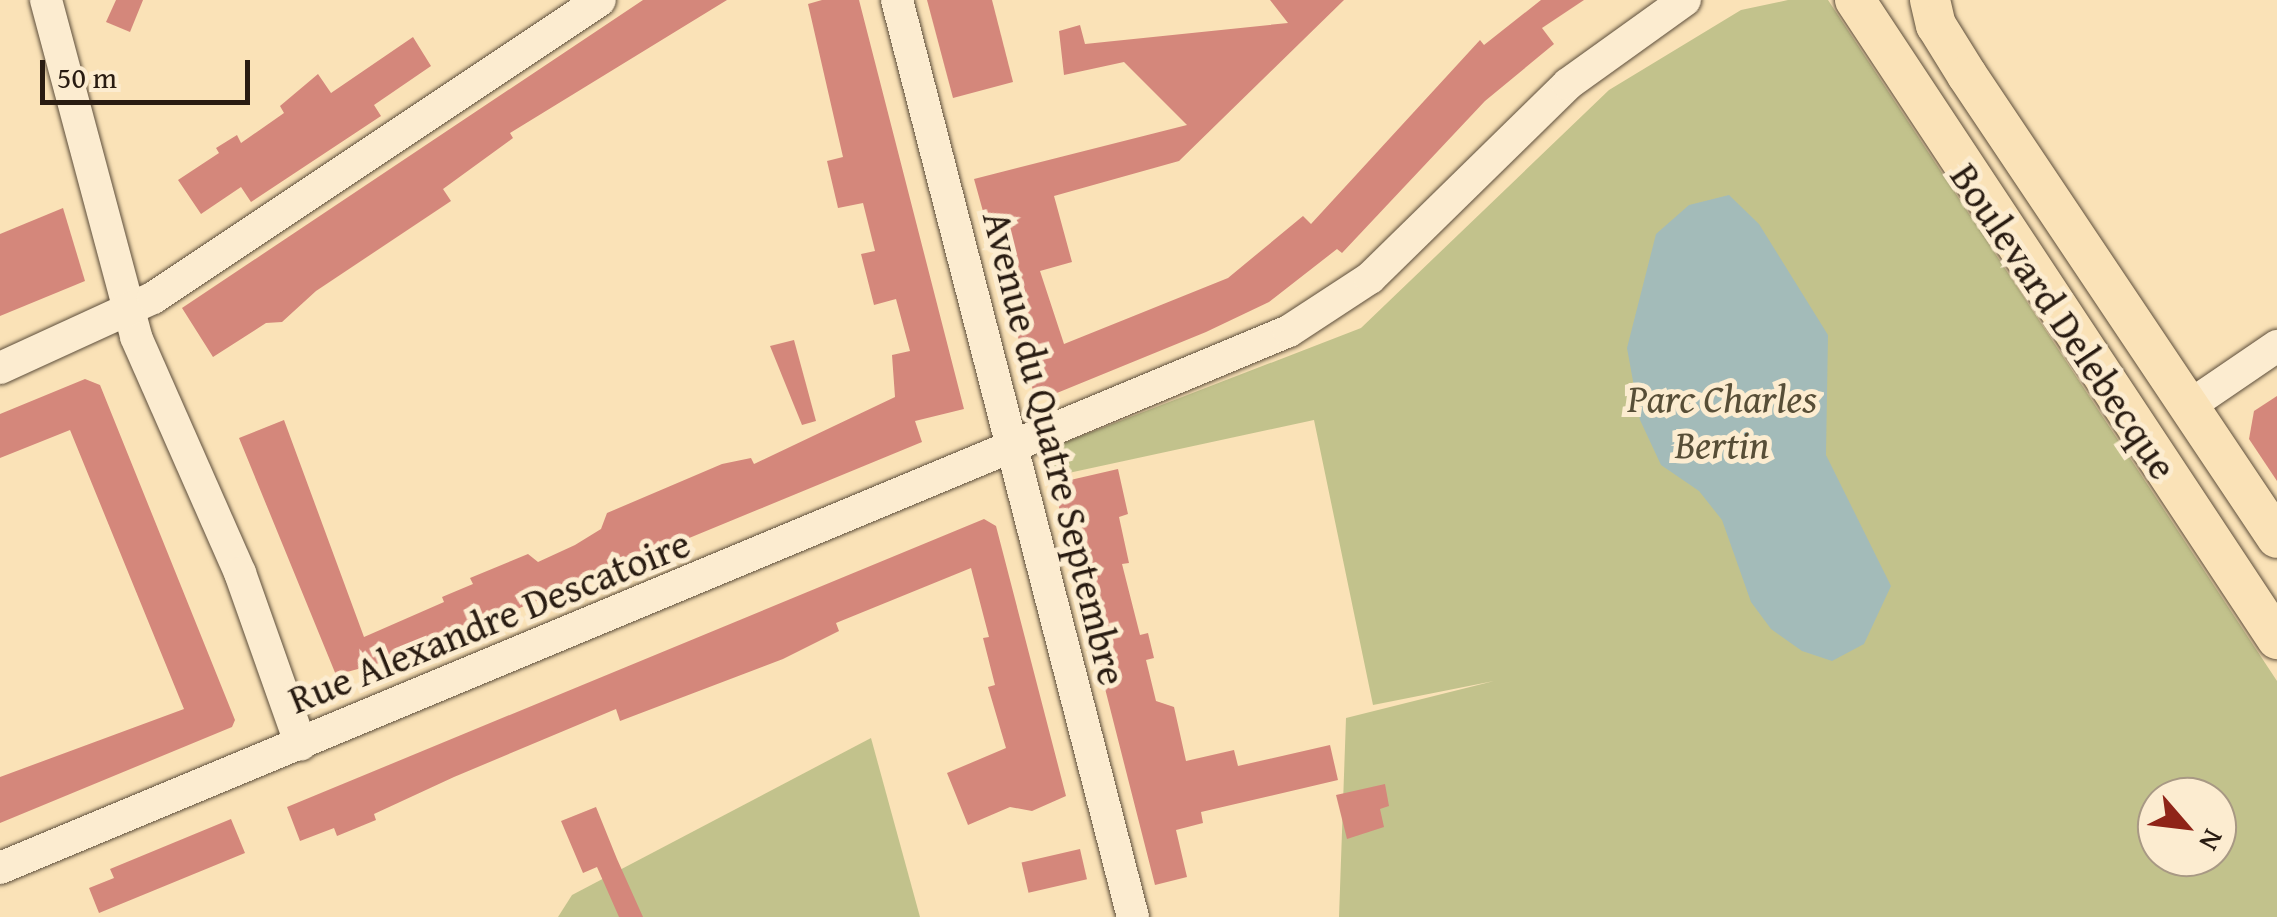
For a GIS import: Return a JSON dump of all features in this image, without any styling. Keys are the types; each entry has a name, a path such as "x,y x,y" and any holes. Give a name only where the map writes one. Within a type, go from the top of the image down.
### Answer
{"main road":[{"name":"Boulevard Delebecque","path":"1855,0 2277,639"},
{"name":"Boulevard Delebecque","path":"1930,0 1936,25 1967,76 2277,538"}],"street":[{"path":"46,0 128,313 174,433 240,573 301,744"},
{"path":"0,368 128,313 600,0"},
{"name":"Avenue du Quatre Septembre","path":"896,0 1133,917"},
{"name":"Rue Alexandre Descatoire","path":"0,868 1268,342 1330,307 1390,259 1568,84 1672,9 1698,0"},
{"path":"2189,406 2277,346"}],"green space":[{"name":"Parc Charles Bertin","path":"1788,0 1828,0 2277,681 2277,917 1339,917 1346,718 1494,681 1373,705 1314,420 1050,477 1045,450 1361,328 1609,90 1741,10"},
{"path":"871,738 920,917 558,917 572,895"}],"water":[{"path":"1729,195 1759,224 1828,335 1826,455 1891,586 1864,644 1832,661 1802,651 1771,629 1751,602 1722,520 1699,491 1661,465 1640,420 1627,348 1656,234 1689,205"}],"building":[{"path":"116,0 143,0 130,32 106,22"},
{"path":"643,0 727,0 510,133 513,138 443,189 451,201 316,291 282,322 266,323 213,357 182,308"},
{"path":"859,0 964,409 915,421 922,442 398,658 336,675 239,438 284,420 364,637 444,602 442,597 473,584 470,578 528,554 538,562 575,545 601,529 607,513 722,464 751,458 754,464 895,397 892,355 910,351 896,299 874,305 861,254 875,251 863,203 838,208 827,161 843,157 808,4"},
{"path":"927,0 992,0 1013,82 953,98"},
{"path":"1270,0 1344,0 1179,161 1054,196 1072,262 1040,271 1064,344 1228,278 1303,216 1311,224 1480,40 1484,45 1541,0 1584,0 1542,28 1554,44 1485,101 1342,253 1337,249 1269,302 1206,332 1052,395 1033,391 974,179 1187,125 1124,62 1064,75 1059,31 1080,25 1085,44 1288,23"},
{"path":"413,37 431,66 374,105 381,116 251,202 241,187 201,214 178,180 219,153 216,148 237,135 241,143 284,113 280,106 318,74 331,93"},
{"path":"63,208 85,281 0,316 0,234"},
{"path":"794,340 816,421 802,425 770,346"},
{"path":"85,379 100,385 235,720 232,727 0,823 0,777 184,709 70,430 0,458 0,414"},
{"path":"2277,396 2277,481 2249,439 2254,411"},
{"path":"1118,469 1128,514 1119,517 1129,563 1122,564 1140,635 1148,633 1154,658 1146,660 1156,701 1174,707 1186,761 1234,750 1238,766 1330,745 1338,780 1201,812 1203,823 1176,830 1187,877 1155,885 1053,484"},
{"path":"984,519 996,526 1066,796 1032,811 1010,807 968,825 947,773 1006,748 988,687 995,685 983,638 989,637 971,568 836,623 839,631 783,659 620,721 616,709 374,814 376,820 337,836 334,828 300,841 287,807"},
{"path":"1385,784 1389,806 1380,809 1384,827 1347,839 1336,795"},
{"path":"596,807 643,917 619,917 597,867 583,873 561,821"},
{"path":"231,819 245,853 99,913 89,888 114,878 110,869"},
{"path":"1080,849 1087,879 1029,893 1022,862"}]}
